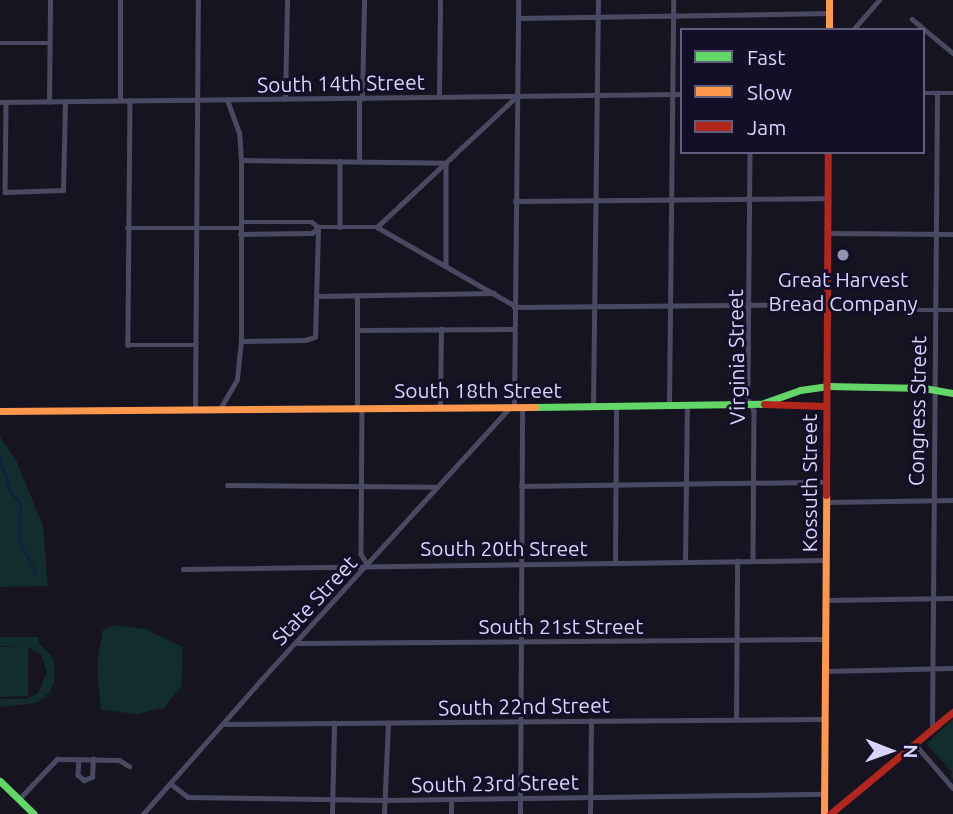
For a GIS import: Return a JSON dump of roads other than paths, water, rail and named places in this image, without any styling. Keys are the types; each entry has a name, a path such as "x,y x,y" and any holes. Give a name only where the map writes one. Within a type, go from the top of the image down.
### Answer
{"main road":[{"path":"829,0 829,28"},
{"name":"Kossuth Street","path":"824,814 828,154"},
{"name":"South 18th Street","path":"0,411 750,405 761,404 800,390 827,386 953,393"},
{"path":"761,404 827,406"},
{"path":"830,814 953,712"},
{"path":"0,781 34,814"}],"street":[{"path":"49,102 50,0"},
{"path":"120,0 120,100"},
{"path":"195,410 198,0"},
{"path":"285,99 287,0"},
{"path":"359,162 363,0"},
{"path":"439,97 440,0"},
{"path":"518,0 514,330 515,407 521,486 520,814"},
{"path":"593,407 598,0"},
{"path":"669,406 673,0"},
{"path":"855,28 879,0"},
{"path":"517,18 829,13"},
{"path":"912,19 923,28"},
{"path":"925,29 953,52"},
{"path":"0,43 49,43"},
{"path":"925,93 953,93"},
{"name":"Congress Street","path":"932,729 937,93"},
{"name":"South 14th Street","path":"3,102 680,94"},
{"path":"377,227 516,96"},
{"path":"130,100 128,345 195,345"},
{"path":"220,409 237,379 241,341 241,160 239,133 227,100"},
{"path":"3,102 5,192 63,190 65,102"},
{"name":"Virginia Street","path":"750,154 750,405 754,411 753,561"},
{"path":"241,160 446,163"},
{"path":"340,162 340,227"},
{"path":"446,163 446,266"},
{"path":"515,201 828,198"},
{"path":"127,228 197,228 312,222 318,227 377,227 514,306 750,304 953,310"},
{"path":"240,234 312,233 318,227"},
{"path":"241,341 311,339 318,331 318,227"},
{"path":"828,233 953,234"},
{"path":"318,296 494,293"},
{"path":"357,296 361,554 368,565"},
{"path":"440,407 441,329"},
{"path":"357,330 514,330"},
{"path":"615,563 616,406"},
{"path":"685,562 687,406"},
{"name":"State Street","path":"143,814 438,487 515,407"},
{"path":"521,486 826,482"},
{"path":"227,485 438,487"},
{"path":"826,502 953,500"},
{"name":"South 20th Street","path":"183,569 826,560"},
{"path":"736,720 737,561"},
{"path":"825,600 953,598"},
{"name":"South 21st Street","path":"297,643 736,642 825,639"},
{"path":"825,671 953,668"},
{"name":"South 22nd Street","path":"224,724 824,719"},
{"path":"590,721 590,814"},
{"path":"332,814 334,723"},
{"path":"384,814 388,723"},
{"path":"915,744 953,788"},
{"path":"19,799 57,759 119,760 129,766"},
{"path":"79,759 78,775 84,780 92,777 93,759"},
{"name":"South 23rd Street","path":"171,783 188,797 451,801 824,794"},
{"path":"451,801 451,814"}],"waterway":[{"path":"0,459 11,493 21,504 19,540 36,574"}],"place":[{"name":"Great Harvest Bread Company","path":"843,255"}]}
